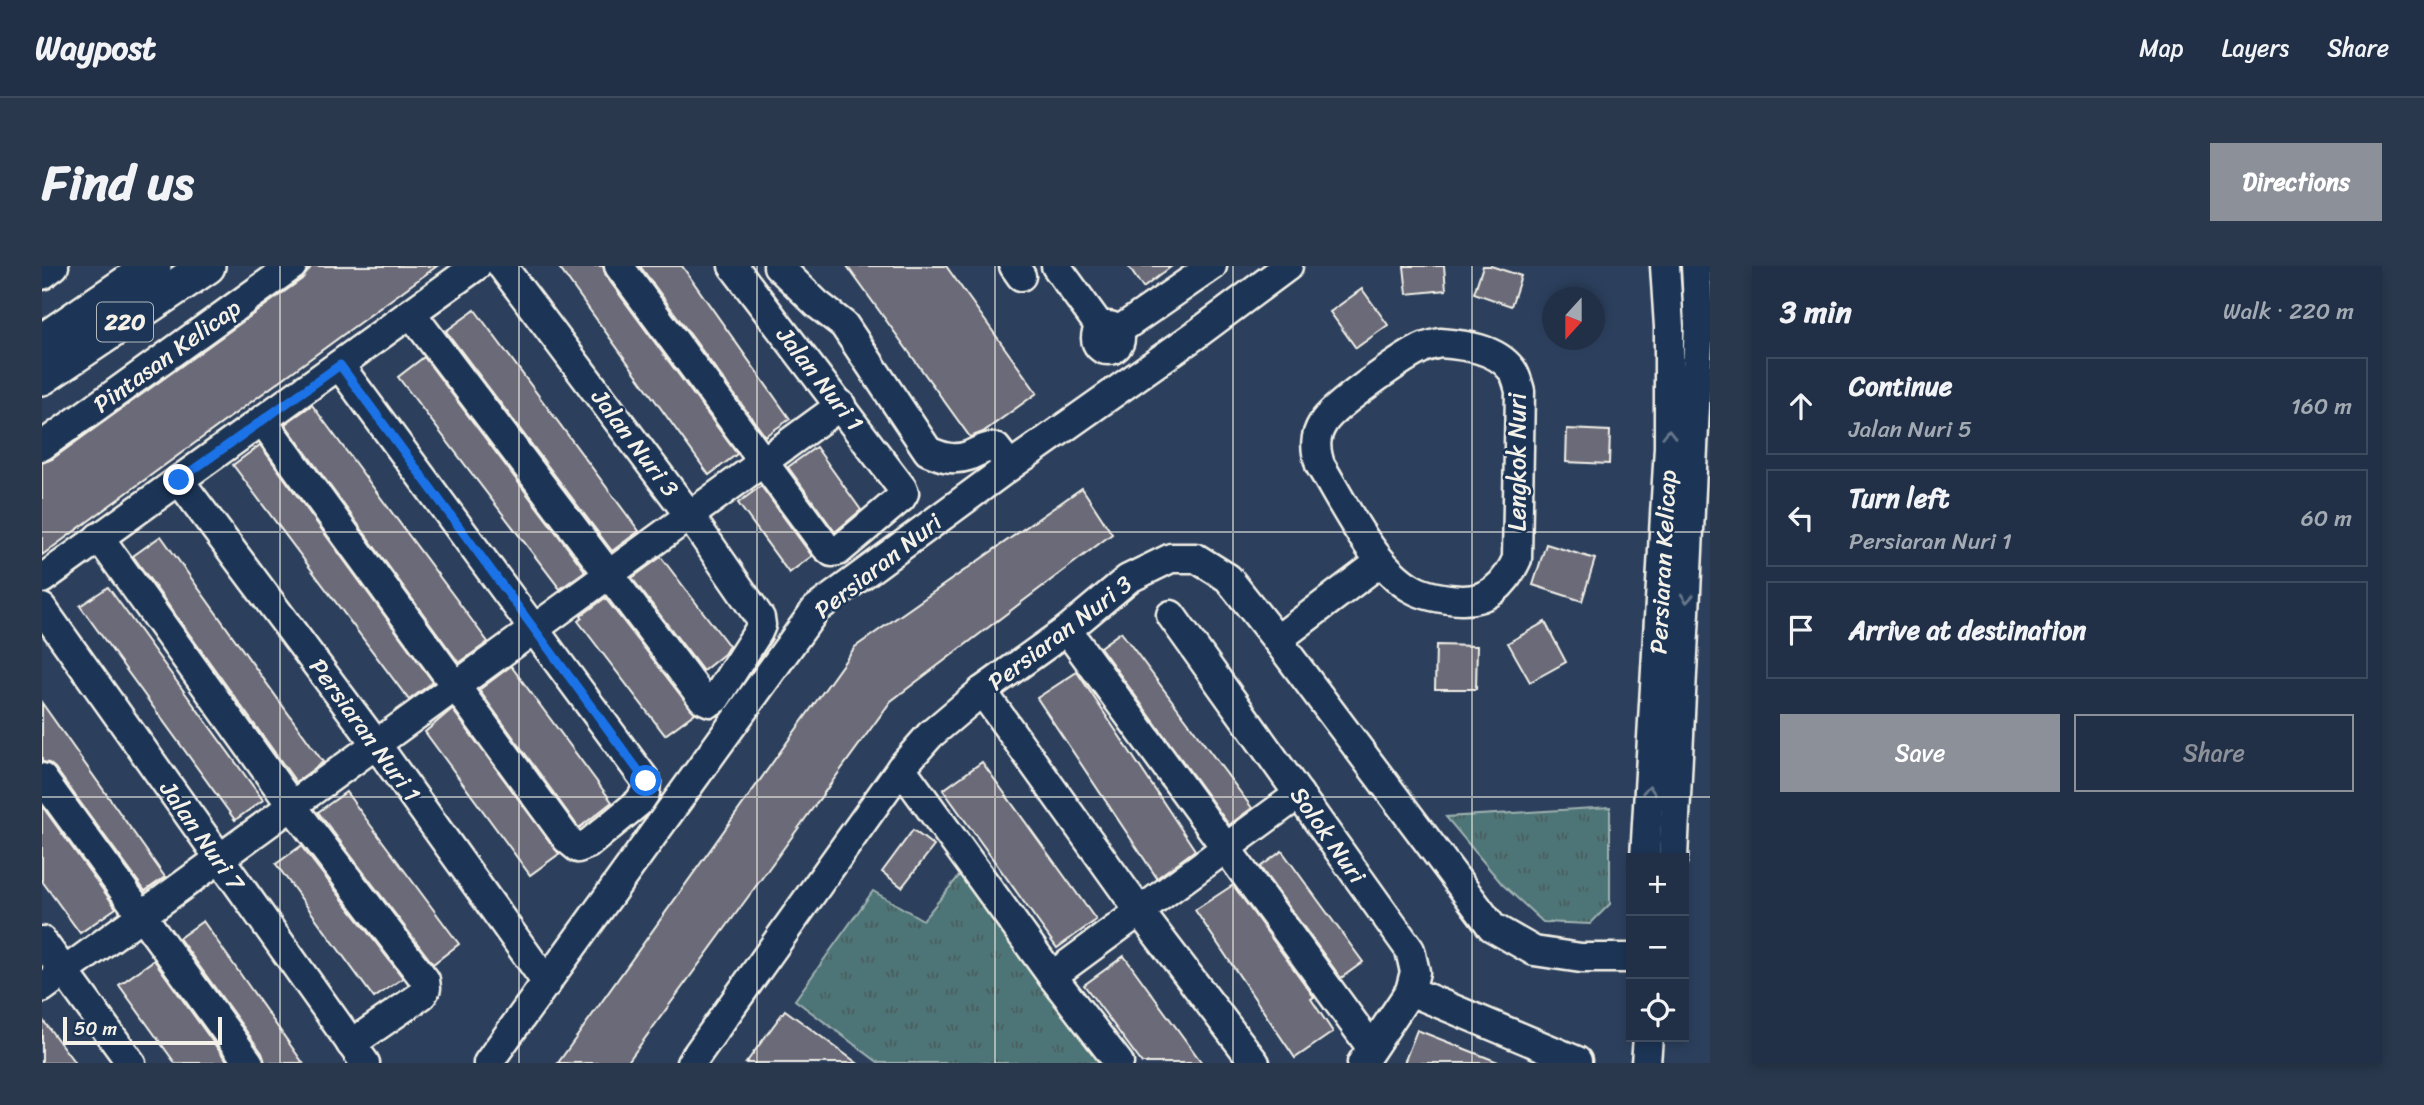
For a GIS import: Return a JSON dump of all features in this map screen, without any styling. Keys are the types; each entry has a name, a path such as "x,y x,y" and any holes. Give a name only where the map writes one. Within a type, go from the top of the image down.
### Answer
{"main road":[{"name":"220","path":"42,342 153,266"},
{"name":"220","path":"42,377 207,266"}],"street":[{"path":"42,275 54,266"},
{"name":"Pintasan Kelicap","path":"42,446 292,266"},
{"path":"42,579 476,266"},
{"name":"Jalan Nuri 3","path":"502,266 689,515 760,618 761,625 716,698 710,702 703,699 610,573"},
{"path":"619,266 764,461"},
{"name":"Jalan Nuri 1","path":"733,266 841,405 904,493 838,551 832,552 764,461"},
{"path":"778,266 817,304 844,325 928,451 948,460 968,457 987,446 996,448 1010,466"},
{"path":"1056,266 1110,329 1165,300 1212,266"},
{"name":"Persiaran Nuri","path":"488,1063 816,609 1010,466 1194,337 1288,266"},
{"name":"Persiaran Kelicap","path":"1646,853 1688,530 1669,447 1669,327 1665,266"},
{"name":"Persiaran Kelicap","path":"1673,853 1699,325 1696,266"},
{"path":"1165,300 1194,337"},
{"path":"411,313 610,573"},
{"name":"Lengkok Nuri","path":"1440,343 1468,345 1496,356 1512,370 1520,391 1517,559 1509,577 1491,594 1468,600 1440,598 1413,589 1380,562 1320,465 1315,450 1316,436 1323,422 1335,408 1420,349 1440,343"},
{"path":"262,420 567,839 578,848 588,844 639,802 645,793 646,781 340,365"},
{"path":"42,988 841,405"},
{"name":"Persiaran Nuri 1","path":"179,480 376,744 547,983"},
{"path":"99,537 292,806 425,981 426,988 422,995 358,1054"},
{"name":"Persiaran Nuri 3","path":"697,1061 901,768 930,735 982,691 1067,630 1128,579 1171,558 1196,558 1228,578 1492,927 1534,951 1581,958 1626,958"},
{"path":"1277,640 1380,562"},
{"name":"Jalan Nuri 7","path":"42,608 358,1054"},
{"name":"Solok Nuri","path":"1171,615 1410,950 1415,972 1410,991"},
{"path":"1067,630 1226,848 1367,1055 1410,991 1577,1061"},
{"path":"982,691 1139,912 1255,1063"},
{"path":"901,768 1052,976 1119,1063"},
{"path":"42,778 249,1063"},
{"path":"1052,976 1299,794"},
{"path":"42,941 131,1063"},
{"path":"1646,1063 1648,1042"}],"green space":[{"path":"1610,807 1610,904 1590,924 1543,922 1502,884 1446,817"},
{"path":"964,870 1102,1063 879,1063 795,1000 873,891 923,920"}],"building":[{"path":"312,266 437,266 42,555 42,463 52,459 302,279"},
{"path":"558,266 603,266 606,276 737,454 709,475"},
{"path":"640,266 682,266 790,419 765,436"},
{"path":"847,266 946,266 1037,393 983,432 970,437"},
{"path":"1128,266 1172,266 1143,288"},
{"path":"1404,266 1444,266 1446,290 1407,294"},
{"path":"1483,266 1521,276 1511,306 1474,293"},
{"path":"1362,289 1388,325 1356,348 1330,312"},
{"path":"475,310 639,531 612,551 446,331"},
{"path":"424,357 585,571 560,589 398,377"},
{"path":"312,405 488,642 459,663 285,424"},
{"path":"1567,429 1610,431 1609,464 1566,462"},
{"path":"260,445 433,682 409,700 233,465"},
{"path":"816,447 861,510 835,532 788,467"},
{"path":"761,486 812,556 789,573 738,503"},
{"path":"1082,488 1112,534 891,701 627,1063 558,1063 855,647"},
{"path":"161,536 323,762 296,782 133,556"},
{"path":"1546,544 1595,559 1582,601 1533,585"},
{"path":"661,557 729,646 724,654 703,671 632,578"},
{"path":"108,587 263,800 235,820 80,606"},
{"path":"605,598 695,713 665,735 578,621"},
{"path":"1545,622 1566,662 1530,682 1508,643"},
{"path":"1121,632 1252,808 1229,825 1100,647"},
{"path":"1436,645 1477,646 1476,689 1435,689"},
{"path":"511,666 612,802 579,828 479,690"},
{"path":"1077,672 1195,850 1157,878 1037,698"},
{"path":"42,703 165,877 145,891 55,768 42,762"},
{"path":"452,709 559,854 530,875 425,732"},
{"path":"982,762 1096,920 1057,948 943,790"},
{"path":"346,792 459,944 433,964 318,812"},
{"path":"42,806 116,908 80,933 42,881"},
{"path":"913,830 934,846 902,887 882,872"},
{"path":"301,846 403,978 374,998 276,864"},
{"path":"1282,851 1363,962 1341,978 1260,867"},
{"path":"1233,885 1314,997 1311,999 1333,1032 1295,1058 1195,910"},
{"path":"203,921 303,1063 265,1063 262,1053 179,938"},
{"path":"1124,956 1202,1063 1142,1063 1084,985"},
{"path":"154,960 228,1063 175,1063 119,985"},
{"path":"785,1010 857,1063 746,1063"},
{"path":"42,1019 75,1063 42,1063"},
{"path":"1417,1030 1498,1062 1498,1063 1404,1063"}],"route":[{"path":"179,480 340,365 646,781"}]}
